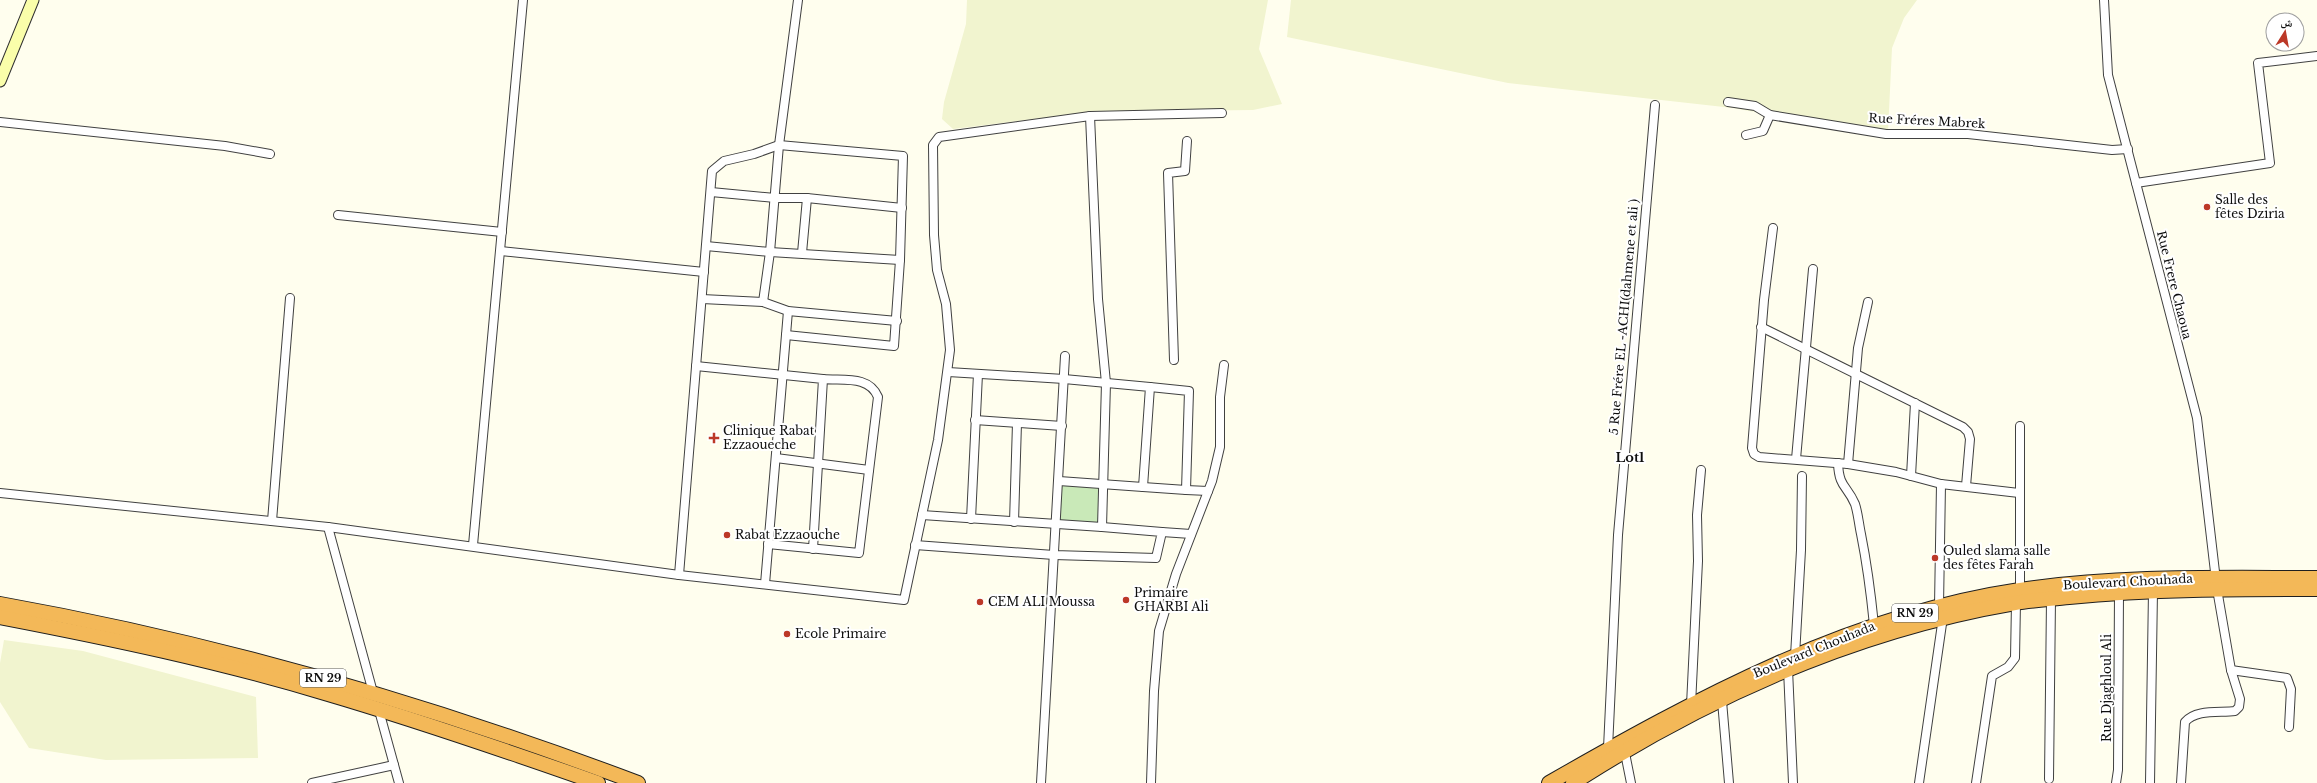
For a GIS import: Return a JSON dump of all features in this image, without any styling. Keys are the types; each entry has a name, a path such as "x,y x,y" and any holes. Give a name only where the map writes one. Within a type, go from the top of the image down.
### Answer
{"highway":[{"name":"Boulevard Chouhada","path":"2018,596 2096,582 2216,583 2317,578"},
{"name":"RN 29","path":"1573,783 1624,746 1788,669 1941,612 2018,596 2051,599 2119,592 2153,591 2216,583 2317,589"},
{"name":"RN 29","path":"0,604 180,641 373,692 515,737 638,783"},
{"name":"Boulevard Chouhada","path":"1548,783 1608,748 1624,746 1691,705 1795,656 1874,625 1941,612"},
{"name":"RN 29","path":"0,617 134,644 242,670 378,709 502,748 598,783"}],"main road":[{"path":"0,81 33,0"}],"street":[{"path":"473,545 523,0"},
{"path":"763,302 770,252 778,145 798,0"},
{"name":"Rue Frere Chaoua","path":"2104,0 2108,75 2197,418 2216,583 2232,670 2240,699 2239,707 2235,711 2199,714 2189,718 2185,722 2181,783"},
{"path":"2136,184 2270,164 2258,63 2317,56"},
{"name":"Rue Fréres Mabrek","path":"1728,102 1755,106 1770,115 1886,134 1968,134 2112,150 2128,149"},
{"name":"5 Rue Frére EL -ACHI(dahmene et ali )","path":"1608,748 1618,535 1654,105"},
{"path":"0,493 328,527 473,545 679,575 904,600 942,416 950,350 947,319 938,270 934,235 933,145 939,138 1090,116 1222,112"},
{"path":"1746,135 1763,131 1770,115"},
{"path":"1090,116 1098,299 1106,383 1102,527"},
{"path":"0,122 225,146 270,154"},
{"path":"1174,360 1168,173 1185,171 1187,141"},
{"path":"679,575 712,171 724,161 754,154 778,145 903,156 900,260 897,321 894,346 786,335"},
{"path":"711,192 775,198 807,198 902,208"},
{"path":"802,253 807,198"},
{"path":"338,215 502,232"},
{"path":"1773,228 1761,326 1752,448 1754,454 1760,457 1848,464 1911,476 1941,484 2019,493"},
{"path":"706,246 770,252 900,260"},
{"path":"501,251 704,272"},
{"path":"1796,459 1814,269"},
{"path":"272,521 290,298"},
{"path":"702,299 763,302 788,311 897,321"},
{"path":"1848,464 1858,348 1868,302"},
{"path":"765,584 788,311"},
{"path":"1761,326 1963,428 1968,432 1970,439 1966,486"},
{"path":"1041,783 1057,524 1065,356"},
{"path":"1151,783 1154,691 1159,631 1176,574 1208,491 1220,447 1220,397 1224,365"},
{"path":"696,366 866,382 874,388 878,397 859,553 768,544"},
{"path":"948,372 1064,379 1189,391 1186,490"},
{"path":"971,519 978,374"},
{"path":"813,549 823,379"},
{"path":"1143,487 1150,387"},
{"path":"1911,476 1915,403"},
{"path":"975,420 1062,426"},
{"path":"1014,522 1017,423"},
{"path":"1976,783 1992,676 2012,663 2017,652 2020,426"},
{"path":"776,458 869,470"},
{"path":"1838,463 1838,476 1842,485 1855,504 1860,526 1867,566 1874,625"},
{"path":"1691,705 1698,561 1697,515 1701,470"},
{"path":"1795,656 1802,550 1802,476"},
{"path":"1059,481 1208,491"},
{"path":"1919,783 1941,612 1941,484"},
{"path":"922,515 1192,534"},
{"path":"328,527 399,783"},
{"path":"915,545 1054,555 1156,558 1162,532"},
{"path":"2150,783 2153,591"},
{"name":"Rue Djaghloul Ali","path":"2116,783 2118,770 2119,592"},
{"path":"2049,779 2051,599"},
{"path":"1788,669 1793,783"},
{"path":"2232,670 2287,678 2291,690 2289,727"},
{"path":"1722,701 1729,783"},
{"path":"1624,746 1631,783"},
{"path":"312,783 394,765"}],"green space":[{"path":"967,0 1268,0 1259,49 1282,104 1253,110 1091,112 953,129 942,119 944,102 966,24"},
{"path":"1291,0 1917,0 1904,18 1892,48 1888,132 1832,126 1733,108 1508,83 1287,37"},
{"path":"1061,484 1099,486 1099,524 1059,522"},
{"path":"4,640 83,651 256,697 258,758 106,760 29,748 0,702 0,663"}],"place":[{"name":"Salle des fêtes Dziria","path":"2207,207"},
{"name":"Clinique Rabat Ezzaoueche","path":"714,438"},
{"name":"Rabat Ezzaouche","path":"727,535"},
{"name":"Ouled slama salle des fêtes Farah","path":"1935,558"},
{"name":"Primaire GHARBI Ali","path":"1126,600"},
{"name":"CEM ALI Moussa","path":"980,602"},
{"name":"Ecole Primaire","path":"787,634"}],"district":[{"name":"Lot1","path":"1630,457"}]}
